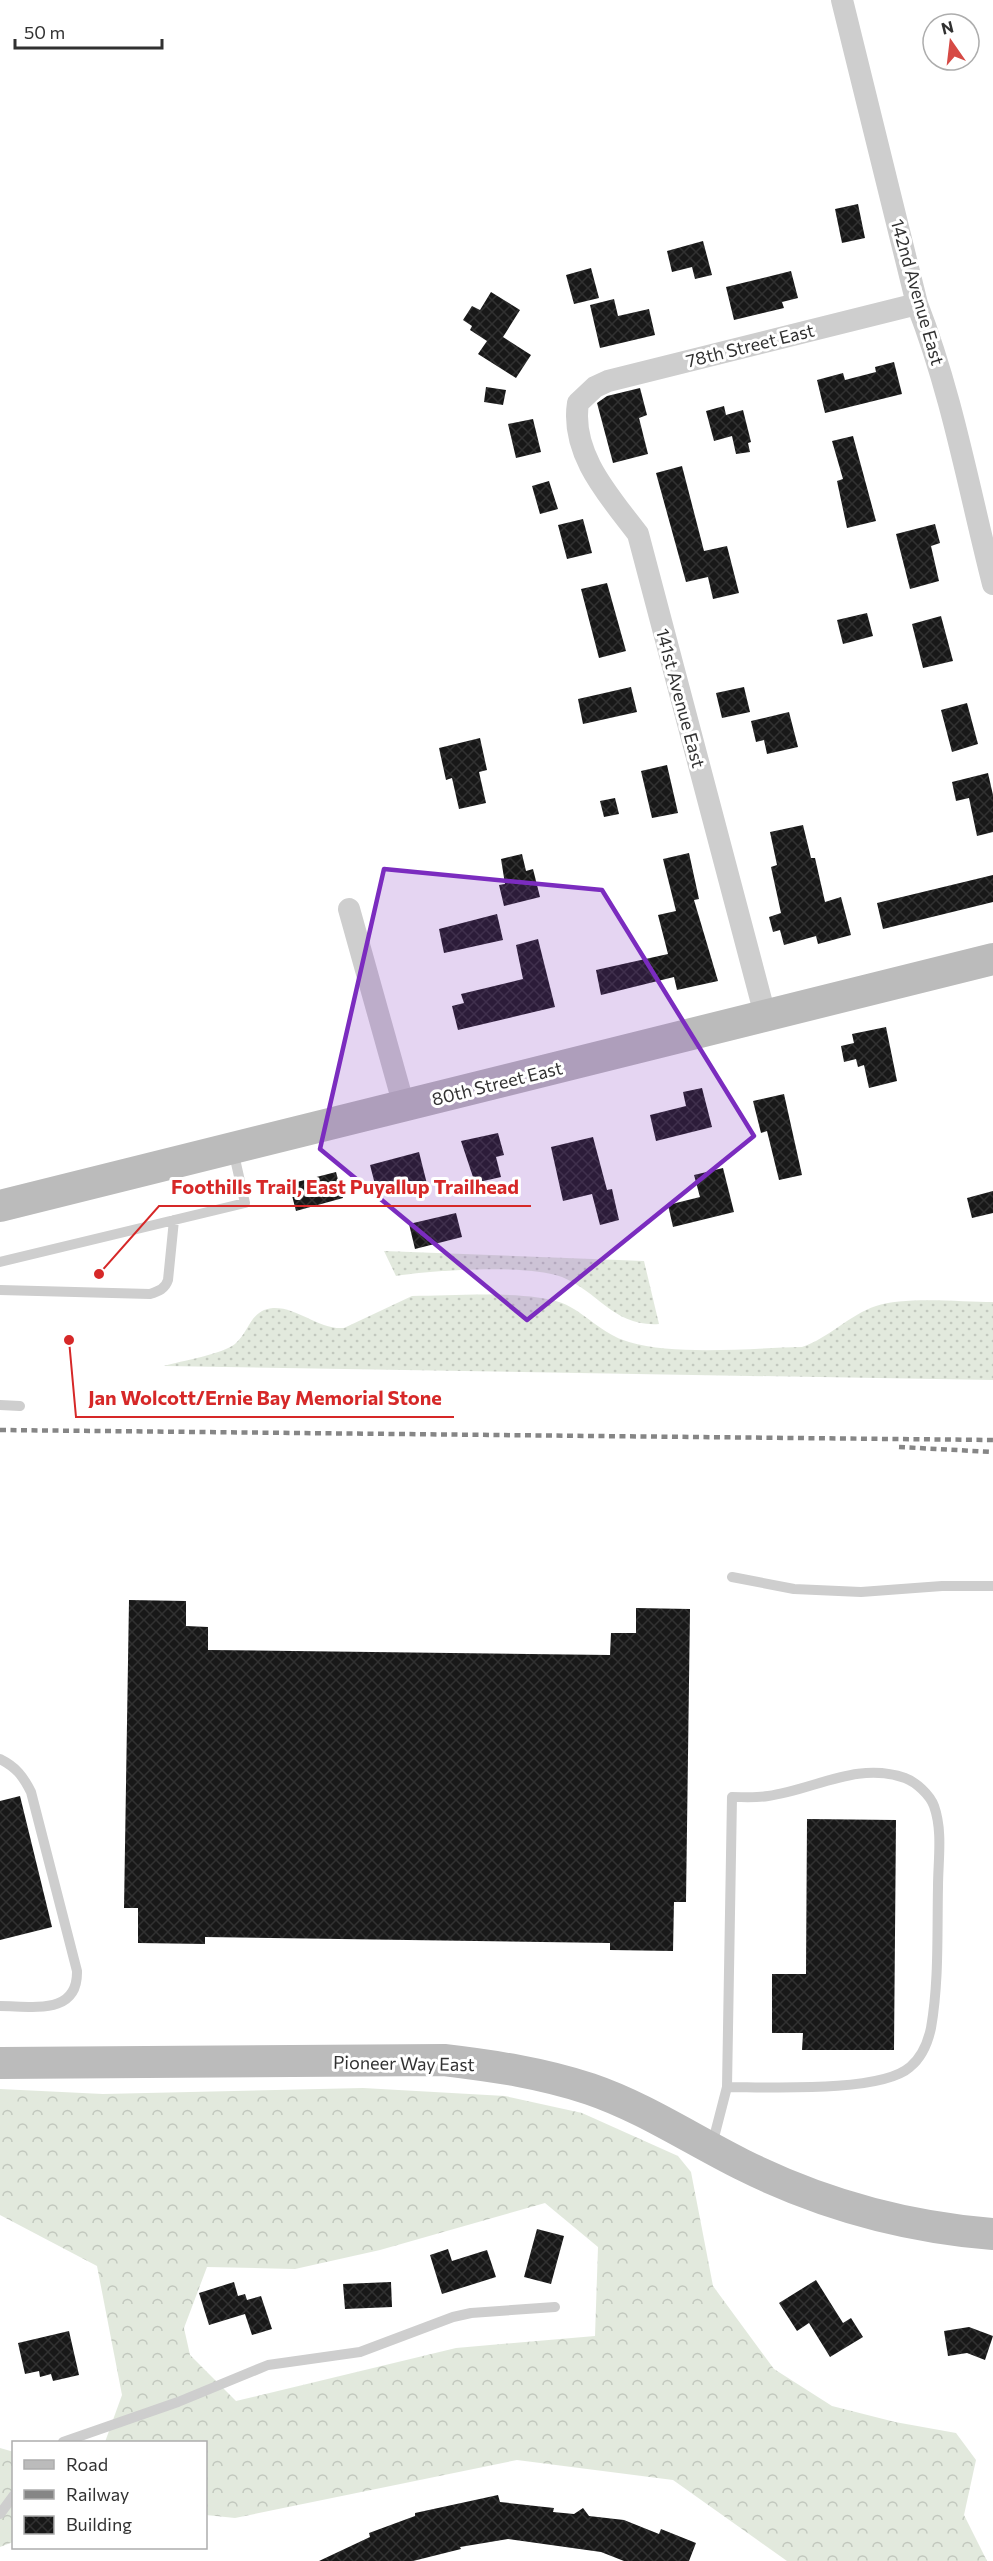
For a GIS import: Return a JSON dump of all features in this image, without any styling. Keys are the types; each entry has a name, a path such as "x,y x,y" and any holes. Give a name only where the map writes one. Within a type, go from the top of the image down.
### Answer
{"street":[{"name":"142nd Avenue East","path":"842,0 917,304 935,349 948,395 993,584"},
{"name":"78th Street East","path":"586,395 608,381 917,304"},
{"name":"141st Avenue East","path":"586,395 578,403 577,410 588,463 604,490 638,534 765,1015"},
{"path":"349,909 404,1106"},
{"name":"80th Street East","path":"0,1206 993,959"},
{"name":"Pioneer Way East","path":"0,2063 444,2060 507,2067 592,2090 802,2190 867,2212 956,2231 993,2234"}],"lane":[{"path":"0,1262 245,1203 232,1149"},
{"path":"0,1290 150,1294 158,1292 166,1286 168,1280 174,1220"},
{"path":"0,1405 20,1406"},
{"path":"732,1577 794,1588 861,1592 942,1586 993,1586"},
{"path":"0,1759 23,1775 31,1792 77,1971 77,1982 68,1999 58,2004 0,2006"},
{"path":"711,2148 727,2087 732,1797 769,1796 840,1776 873,1773 906,1779 925,1792 934,1805 939,1830 937,1967 931,2030 923,2052 909,2069 879,2080 837,2086 727,2087"},
{"path":"66,2441 178,2402 268,2365 360,2352 462,2315 555,2307"},
{"path":"0,2514 12,2498"}],"highlighted area":[{"path":"384,869 602,890 754,1136 527,1320 320,1149"}],"green space":[{"path":"384,1251 644,1261 659,1324 630,1320 607,1307 575,1283 547,1273 480,1269 396,1276"},
{"path":"510,1295 547,1299 570,1307 610,1334 629,1342 669,1349 691,1350 802,1347 866,1310 888,1303 917,1300 993,1302 993,1380 164,1366 229,1348 240,1339 255,1317 265,1310 273,1308 291,1311 326,1326 344,1328 412,1296"},
{"path":"363,2088 505,2096 582,2113 678,2156 691,2172 713,2286 774,2369 832,2406 895,2422 956,2433 976,2460 964,2515 987,2561 787,2561 673,2480 517,2460 235,2518 207,2515 207,2441 105,2441 122,2395 97,2266 0,2215 0,2089 103,2094","holes":["545,2203 598,2247 595,2336 456,2348 236,2401 190,2355 184,2328 207,2267 295,2269 380,2250"]},
{"path":"0,2448 12,2451 12,2542 0,2547"}],"building":[{"path":"858,204 865,238 842,243 835,209"},
{"path":"703,241 712,275 695,279 692,267 672,272 667,251"},
{"path":"591,268 599,298 574,304 566,275"},
{"path":"791,271 798,298 782,302 784,308 734,320 726,287"},
{"path":"491,292 520,310 503,337 531,355 516,378 478,354 487,341 470,330 472,326 463,320 472,306 480,310"},
{"path":"614,299 618,316 649,309 655,335 600,348 590,305"},
{"path":"894,362 902,394 825,413 817,380 843,373 845,380 876,372 875,367"},
{"path":"486,387 506,390 503,405 484,402"},
{"path":"640,388 647,415 639,418 648,454 613,463 597,403 607,396"},
{"path":"724,406 726,415 743,410 751,442 748,443 750,452 736,454 732,436 714,441 706,411"},
{"path":"533,419 541,452 516,458 508,424"},
{"path":"853,436 876,521 847,528 837,481 843,479 832,441"},
{"path":"682,466 704,551 727,546 739,593 713,599 708,577 686,582 656,473"},
{"path":"549,481 558,509 540,514 532,486"},
{"path":"583,519 592,553 567,559 558,525"},
{"path":"935,524 940,543 931,546 939,581 910,589 896,534"},
{"path":"607,583 626,651 599,658 581,589"},
{"path":"867,613 873,636 843,644 837,620"},
{"path":"941,616 953,661 923,668 912,624"},
{"path":"631,687 637,712 583,724 578,699"},
{"path":"744,687 750,712 722,718 716,693"},
{"path":"967,703 978,744 952,752 941,710"},
{"path":"789,712 798,747 767,754 764,740 756,742 751,721"},
{"path":"480,738 487,770 479,772 486,803 459,809 452,778 446,780 439,748"},
{"path":"667,765 678,813 652,818 641,771"},
{"path":"988,773 993,795 993,832 977,836 969,798 956,801 952,782"},
{"path":"615,798 619,814 604,817 600,801"},
{"path":"803,825 811,858 815,858 825,902 841,897 851,935 818,944 816,936 784,945 780,930 773,932 769,917 781,913 771,867 777,865 770,832"},
{"path":"689,853 699,899 694,900 718,981 677,990 674,977 601,995 596,970 668,954 658,915 676,911 663,859"},
{"path":"522,854 526,871 533,869 540,897 504,906 499,885 505,884 501,859"},
{"path":"993,875 993,902 883,929 877,903"},
{"path":"497,914 503,940 444,953 439,929"},
{"path":"538,939 555,1007 458,1030 452,1006 464,1003 461,994 523,979 516,945"},
{"path":"886,1027 897,1081 869,1088 864,1065 858,1067 856,1059 844,1062 841,1046 854,1043 852,1034"},
{"path":"702,1088 712,1127 656,1141 650,1115 686,1106 683,1092"},
{"path":"784,1094 802,1175 779,1180 767,1131 761,1133 753,1101"},
{"path":"498,1133 504,1155 496,1157 501,1177 475,1183 461,1141"},
{"path":"593,1137 607,1190 612,1189 619,1220 600,1225 592,1194 563,1201 551,1147"},
{"path":"419,1152 427,1184 378,1196 370,1165"},
{"path":"723,1168 734,1212 673,1227 668,1205 700,1197 694,1175"},
{"path":"336,1172 343,1198 296,1211 289,1184"},
{"path":"993,1191 993,1213 972,1218 967,1198"},
{"path":"456,1213 462,1237 415,1249 409,1224"},
{"path":"129,1600 186,1601 186,1626 208,1627 208,1650 610,1655 611,1633 636,1633 636,1608 690,1609 686,1902 674,1902 673,1951 610,1950 610,1943 205,1937 205,1944 138,1943 138,1908 124,1908"},
{"path":"20,1796 52,1927 0,1940 0,1801"},
{"path":"807,1819 896,1820 894,2050 802,2050 803,2033 772,2033 772,1974 806,1974"},
{"path":"537,2229 564,2236 551,2284 524,2277"},
{"path":"448,2249 452,2261 487,2250 496,2277 442,2294 430,2255"},
{"path":"816,2280 843,2323 851,2318 863,2337 830,2357 809,2323 797,2331 779,2303"},
{"path":"234,2282 238,2296 245,2294 247,2300 261,2296 272,2329 252,2335 245,2314 209,2325 199,2293"},
{"path":"391,2282 392,2307 345,2309 343,2284"},
{"path":"969,2327 993,2336 985,2360 967,2353 948,2356 944,2331"},
{"path":"69,2331 79,2375 53,2381 51,2374 40,2377 39,2371 25,2374 18,2343"},
{"path":"498,2495 500,2502 554,2508 553,2512 574,2514 583,2508 589,2516 624,2520 659,2534 661,2529 696,2543 689,2561 624,2561 601,2552 508,2539 460,2547 461,2549 413,2561 319,2561 370,2537 369,2533 415,2516 415,2513"}],"railway":[{"path":"0,1430 993,1440"},
{"path":"899,1447 993,1452"}],"place":[{"name":"Foothills Trail, East Puyallup Trailhead","path":"99,1274"},
{"name":"Jan Wolcott/Ernie Bay Memorial Stone","path":"69,1340"}]}
